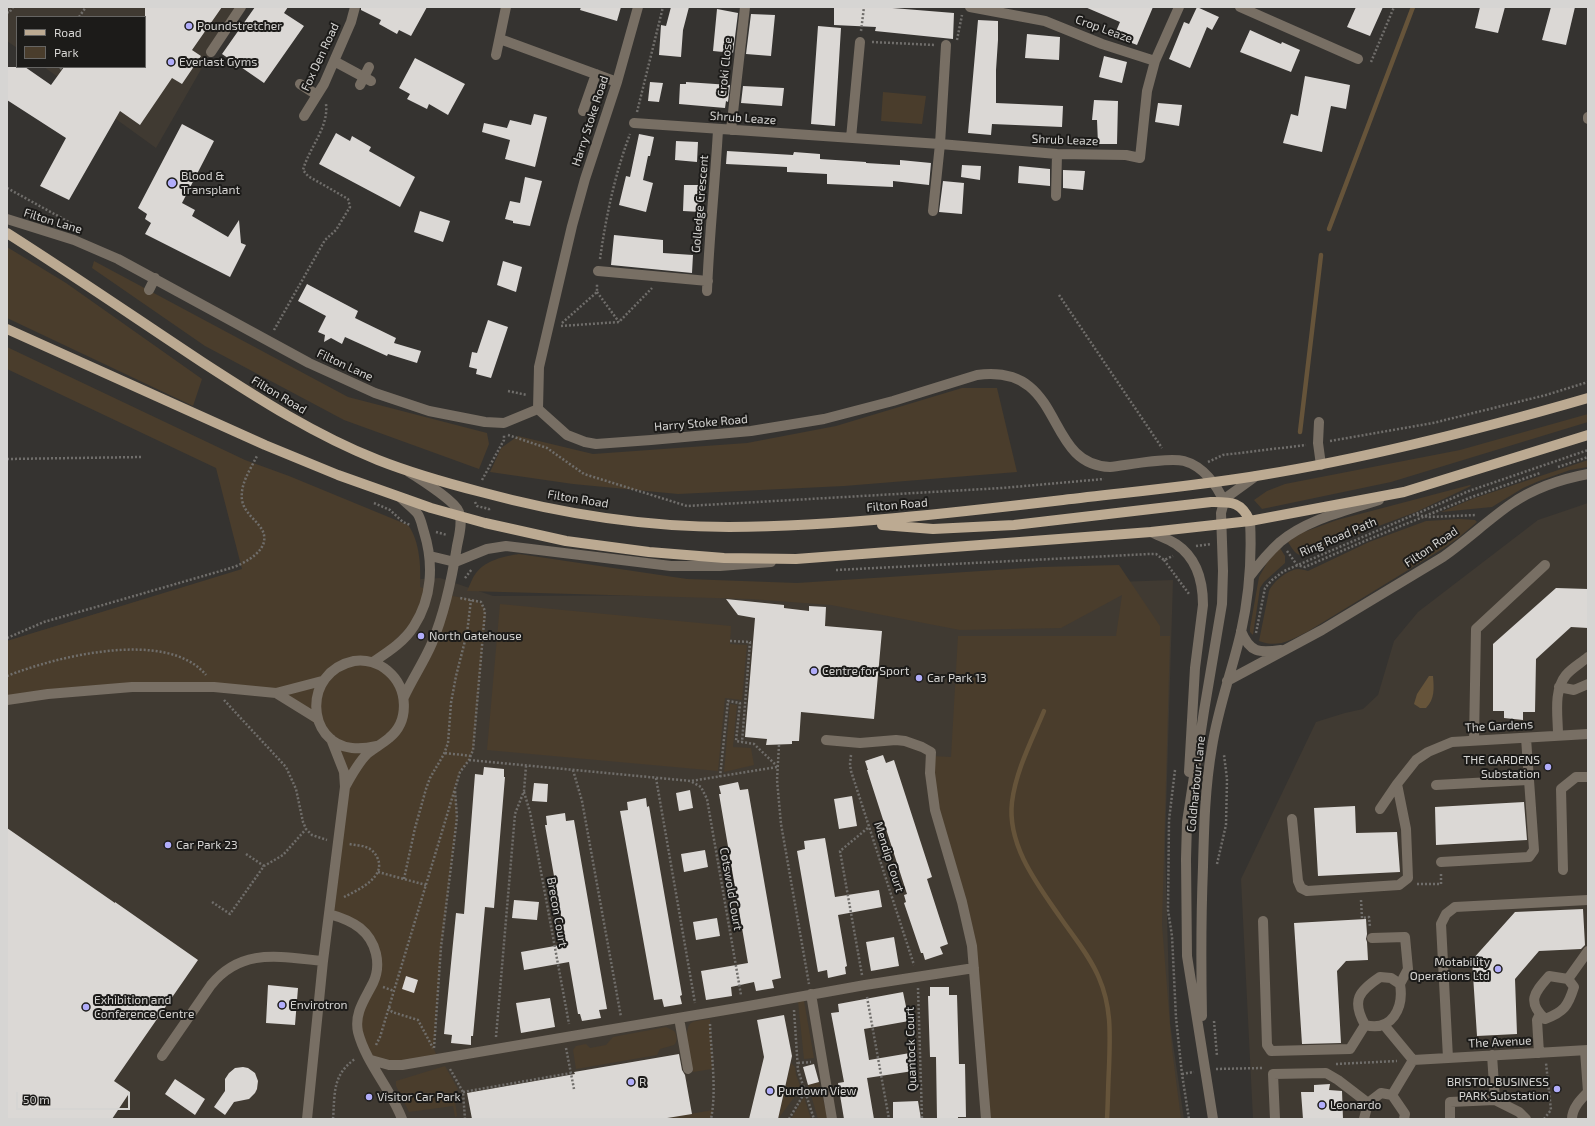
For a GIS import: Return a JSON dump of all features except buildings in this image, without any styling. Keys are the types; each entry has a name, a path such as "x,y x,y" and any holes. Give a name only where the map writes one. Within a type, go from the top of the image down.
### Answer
{"main road":[{"name":"Filton Road","path":"7,233 282,413 352,449 408,471 520,503 580,514 663,524 725,527 854,523 1213,482 1321,465 1399,448 1475,430 1588,398"},
{"path":"7,328 265,445 401,498 460,517 530,534 611,548 724,558 796,559 1151,532 1250,521 1404,492 1588,435"},
{"path":"854,523 933,529 1014,525 1162,507 1224,502 1232,503 1243,508 1250,521"}],"street":[{"path":"211,52 241,7"},
{"name":"Fox Den Road","path":"304,116 324,84 349,27 355,7"},
{"path":"496,55 506,7"},
{"name":"Harry Stoke Road","path":"638,7 617,82 585,179 572,226 539,367 538,409 567,435 585,442 596,444 751,431 816,420 867,408 976,375 995,374 1020,380 1037,392 1067,443 1079,456 1088,462 1102,467 1110,467 1178,460 1185,461 1199,469 1213,482 1219,490 1224,502"},
{"name":"Croki Close","path":"731,130 745,7"},
{"path":"1155,61 1179,7"},
{"path":"1240,7 1358,58"},
{"name":"Crop Leaze","path":"966,10 1045,21 1102,44 1155,61"},
{"path":"500,39 617,82"},
{"path":"851,138 860,42"},
{"path":"933,211 940,144 946,45"},
{"path":"334,61 365,81 369,67"},
{"name":"Shrub Leaze","path":"634,123 718,130 940,144 1057,154 1126,155 1140,158 1148,91 1155,61"},
{"path":"583,110 596,74"},
{"path":"300,84 317,95"},
{"name":"Golledge Crescent","path":"707,291 718,130"},
{"path":"1056,196 1057,154"},
{"name":"Filton Lane","path":"7,219 74,240 138,269 309,363 382,396 429,411 472,421 495,423 508,421 538,409"},
{"path":"598,271 708,281"},
{"path":"148,290 155,278"},
{"path":"1318,422 1318,444 1321,465"},
{"path":"404,697 438,629 455,562 460,517 456,507 408,471"},
{"name":"Filton Road","path":"1227,681 1289,649 1443,557 1518,499 1556,482 1588,474"},
{"path":"1224,502 1238,488 1256,476"},
{"path":"1250,576 1262,560 1280,542 1311,523 1404,492"},
{"path":"373,662 398,644 414,627 420,616 429,590 430,556 420,517 414,509 401,498"},
{"name":"Coldharbour Lane","path":"1213,1119 1187,956 1187,822 1222,604 1223,570 1220,525 1224,502"},
{"name":"Coldharbour Lane","path":"1203,1054 1200,946 1205,801 1217,720 1241,631 1250,576 1250,521"},
{"path":"1151,532 1169,540 1184,550 1196,567 1203,590 1203,605 1193,698 1187,822"},
{"path":"430,556 455,562 487,549 506,546 671,566 738,566 796,559"},
{"path":"1474,740 1476,629 1546,565"},
{"path":"1241,631 1246,641 1253,649"},
{"name":"Filton Road","path":"1253,649 1266,652 1289,649"},
{"path":"1558,735 1559,687 1566,675 1588,657"},
{"path":"345,787 359,763 377,746 389,738 399,726 404,712 404,697 400,686 384,667 373,662 358,661 344,663 332,671 322,681 317,693 316,706 318,719 323,730 332,739 341,744 351,748 377,746"},
{"path":"7,700 106,688 160,686 214,687 276,693 322,681"},
{"path":"1559,687 1574,690 1588,684"},
{"path":"276,693 318,719"},
{"name":"The Gardens","path":"1397,784 1416,760 1428,752 1452,742 1588,734"},
{"path":"1441,862 1529,857 1534,850 1526,738"},
{"path":"307,1119 323,961 345,787 344,772 332,739"},
{"path":"826,740 855,743 875,743 896,740 905,741 931,752 930,773 935,810 966,916 972,946 986,1119"},
{"path":"1563,870 1561,789 1576,778 1588,777"},
{"path":"1436,785 1528,780"},
{"path":"1380,809 1397,784"},
{"path":"1292,818 1298,881 1301,888 1307,891 1399,885 1408,878 1406,829 1397,784"},
{"path":"1448,1058 1441,924 1446,914 1455,907 1588,900"},
{"path":"329,914 342,918 359,927 369,938 375,950 377,963 376,976 360,1007 357,1020 358,1034 370,1053 402,1119"},
{"path":"1263,921 1267,1046 1271,1051 1350,1048 1365,1025"},
{"path":"1372,938 1405,937 1408,969 1400,984 1402,995 1399,1007 1394,1016 1384,1025 1374,1028 1365,1025 1358,1013 1358,997 1365,987 1380,976 1391,978 1400,984"},
{"path":"1568,979 1588,951"},
{"path":"162,1056 211,985 220,974 232,966 247,960 266,956 323,961"},
{"path":"370,1053 389,1065 399,1066 811,994 974,968"},
{"path":"1549,976 1568,979 1574,987 1570,1002 1559,1014 1545,1019 1534,1004 1535,992 1549,976"},
{"path":"811,994 832,1119"},
{"path":"1540,1014 1537,1020 1542,1053"},
{"path":"678,1018 688,1069"},
{"path":"1384,1025 1412,1060 1392,1095"},
{"path":"1572,1119 1572,1114 1578,1102 1588,1092 1586,1050"},
{"name":"The Avenue","path":"1412,1060 1586,1050"},
{"path":"1492,1055 1495,1100"},
{"path":"1275,1119 1273,1074 1326,1073 1338,1080 1368,1103"},
{"path":"1364,1119 1368,1103 1381,1093 1392,1095 1405,1114 1404,1119"},
{"path":"1450,1119 1450,1102 1495,1100 1519,1112 1526,1119"}],"path":[{"path":"7,12 9,13 13,7"},
{"path":"80,16 85,7"},
{"path":"619,322 597,292 598,271 606,218 620,160 634,123 663,7"},
{"path":"864,7 860,42 956,46 966,10"},
{"path":"1358,58 1369,67 1394,7"},
{"path":"268,340 325,240 336,230 350,207 348,198 308,176 303,170 306,159 321,132 327,110 324,84"},
{"path":"597,292 557,327 619,322 664,277"},
{"path":"1060,295 1162,448"},
{"path":"1199,469 1205,463 1223,455 1318,444 1433,424 1546,395 1588,382"},
{"path":"508,391 538,397"},
{"path":"481,482 504,440 504,434 547,448 584,474 687,506 1002,488 1108,478"},
{"name":"Ring Road Path","path":"1297,565 1469,491 1588,450"},
{"path":"7,638 44,622 231,568 252,559 261,549 263,534 261,528 246,510 242,499 242,492 244,482 257,456"},
{"path":"7,459 143,457"},
{"path":"1550,469 1588,457"},
{"name":"Ring Road Path","path":"1297,565 1305,567 1469,498 1543,472"},
{"path":"1253,649 1265,588 1278,575 1297,565"},
{"path":"463,580 476,566"},
{"path":"333,1119 335,1087 340,1075 345,1067 370,1053 379,1039 460,772 471,756 486,614 483,604 478,601 456,598"},
{"path":"404,879 415,828 426,789 430,778 445,753 448,743 453,690 467,633 471,600"},
{"path":"730,640 750,642 742,742"},
{"path":"7,676 41,664 68,657 122,650 143,650 174,656 190,662 203,672 234,712 286,767 296,789 303,822 306,829 315,837 339,843 362,845 369,848 378,858 378,872 372,879 359,889 331,903"},
{"path":"720,777 728,701 740,703 736,741 754,744 778,767"},
{"name":"Mendip Court","path":"855,743 850,760 850,768 912,954 917,978"},
{"path":"779,745 778,767 781,824 811,994"},
{"path":"1215,870 1226,825 1227,779 1224,750"},
{"path":"445,753 471,756"},
{"path":"469,760 691,781 778,767"},
{"path":"495,1049 515,814 524,791 526,766"},
{"path":"573,770 582,800 622,1028"},
{"path":"656,778 697,1015"},
{"name":"Cotswold Court","path":"691,781 701,787 707,799 743,1007"},
{"path":"434,1049 441,947 457,818 455,788"},
{"name":"Brecon Court","path":"524,791 530,812 568,1037 574,1089"},
{"path":"869,827 840,851 859,963 865,985 889,1119"},
{"path":"212,902 230,914 264,866 283,854 306,829"},
{"path":"246,854 264,866"},
{"path":"1414,884 1441,884 1441,862"},
{"path":"378,872 426,885"},
{"path":"1360,887 1362,918"},
{"name":"Quantock Court","path":"917,978 919,998 922,1119"},
{"path":"792,998 796,1022 798,1070 814,1119"},
{"path":"389,1008 392,1012 420,1021 434,1049 462,1092 465,1119"},
{"path":"709,1013 713,1089 713,1110 711,1119"},
{"path":"1213,1015 1220,1076"},
{"path":"1542,1053 1552,1110 1544,1119"},
{"path":"462,1092 571,1073"},
{"path":"788,1119 805,1092"}],"shaded area":[{"path":"7,7 241,7 211,52 156,148 45,68 146,68 146,16 16,16 16,47 7,41"},
{"path":"1588,503 1588,1119 1253,1119 1241,879 1316,722 1363,709 1378,695 1394,641 1418,612 1538,520"},
{"path":"267,562 401,580 440,578 493,596 749,595 1173,580 1165,845 1170,1023 1184,1119 7,1119 7,641"},
{"path":"1429,676 1433,676 1434,689 1431,701 1426,708 1420,708 1414,704 1417,694"}],"green space":[{"path":"883,92 926,96 922,124 881,121"},
{"path":"7,247 66,283 202,379 193,406 7,318"},
{"path":"94,261 348,397 487,433 489,444 479,469 344,420 205,346 92,268"},
{"path":"7,347 245,460 289,476 408,525 412,531 419,554 420,587 429,590 419,616 373,662 384,667 404,697 447,595 475,600 483,605 486,614 473,750 469,760 460,772 455,788 457,818 441,947 434,1049 438,1059 399,1066 371,1060 357,1027 375,976 369,937 329,914 345,787 323,730 276,693 160,686 7,700 7,641 242,569 216,468 7,369"},
{"path":"962,388 997,388 1017,472 844,486 678,494 573,484 490,472 501,448 518,436 593,454 747,443 836,426"},
{"path":"1588,414 1588,422 1391,482 1262,509 1254,500 1267,491 1285,484 1460,450"},
{"path":"1588,460 1588,467 1570,470 1539,481 1523,488 1492,507 1441,512 1472,499"},
{"path":"1470,485 1471,486 1416,512 1308,555 1304,556 1298,554 1288,542 1301,533 1337,520"},
{"path":"1460,519 1475,520 1477,522 1444,548 1307,632 1289,641 1278,644 1259,641 1269,591 1277,580 1285,574 1298,569 1308,571 1369,542 1426,521"},
{"path":"1280,548 1285,556 1285,563 1264,582 1260,588 1253,635 1250,632 1250,628 1259,577 1268,561"},
{"path":"519,554 687,579 797,583 1042,567 1119,565 1160,626 1160,636 1170,636 1162,925 1172,1049 1181,1119 986,1119 972,946 942,837 931,756 951,757 958,636 1116,636 1122,595 1061,628 960,630 831,605 750,599 467,591 472,579 485,565 502,557"},
{"path":"500,604 731,626 730,644 747,645 742,700 725,698 718,771 487,750"},
{"path":"730,704 737,705 733,747 751,748 754,765 724,772"},
{"path":"798,1001 804,1001 814,1058 804,1059"},
{"path":"710,1019 712,1069 693,1072 687,1039 688,1026 693,1022"},
{"path":"666,1027 674,1031 677,1040 674,1045 660,1049 657,1055 576,1069 573,1050 576,1046 586,1044 590,1048 606,1045 613,1037"},
{"path":"791,1063 795,1067 796,1075 801,1088 778,1119"},
{"path":"445,1066 458,1089 454,1093 457,1116 455,1117 453,1106 409,1112 396,1086 396,1081"},
{"path":"819,1082 828,1119 818,1119 808,1085"},
{"path":"804,1097 811,1119 791,1119"},
{"path":"713,1110 711,1119 661,1119"}],"waterway":[{"path":"1329,229 1413,7"},
{"path":"1300,432 1321,255"},
{"path":"1044,711 1025,755 1014,790 1012,802 1014,833 1019,849 1033,877 1086,954 1099,978 1103,989 1108,1011 1110,1033 1107,1119"}],"place":[{"name":"Poundstretcher","path":"189,26"},
{"name":"Everlast Gyms","path":"171,62"},
{"name":"Blood & Transplant","path":"172,183"},
{"name":"North Gatehouse","path":"421,636"},
{"name":"Centre for Sport","path":"814,671"},
{"name":"Car Park 13","path":"919,678"},
{"name":"THE GARDENS Substation","path":"1548,767"},
{"name":"Car Park 23","path":"168,845"},
{"name":"Motability Operations Ltd","path":"1498,969"},
{"name":"Envirotron","path":"282,1005"},
{"name":"Exhibition and Conference Centre","path":"86,1007"},
{"name":"R","path":"631,1082"},
{"name":"BRISTOL BUSINESS PARK Substation","path":"1557,1089"},
{"name":"Purdown View","path":"770,1091"},
{"name":"Visitor Car Park","path":"369,1097"},
{"name":"Leonardo","path":"1322,1105"}]}
